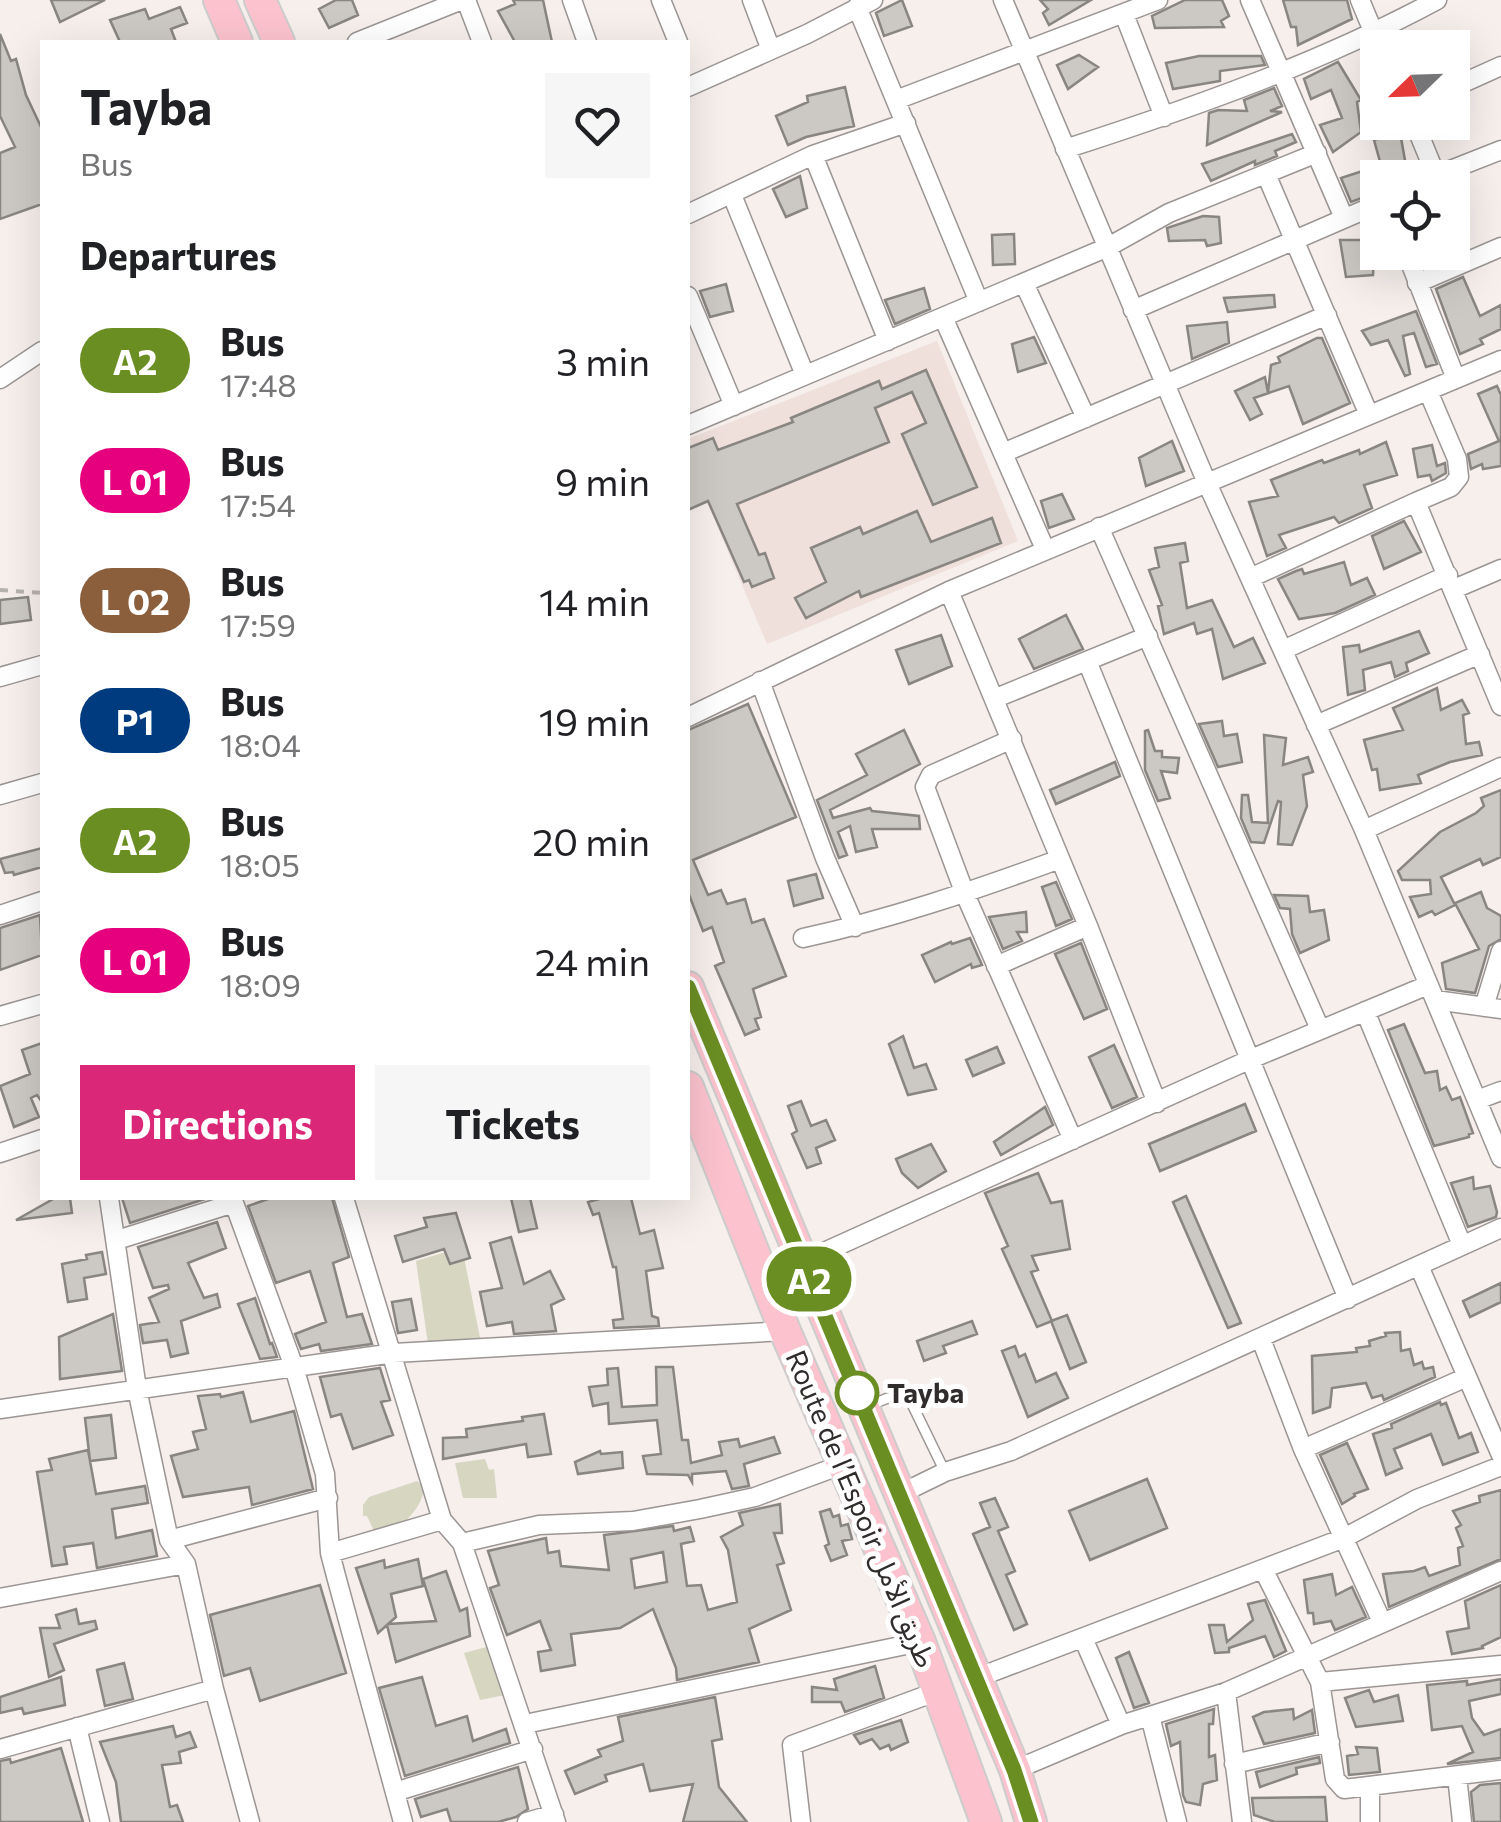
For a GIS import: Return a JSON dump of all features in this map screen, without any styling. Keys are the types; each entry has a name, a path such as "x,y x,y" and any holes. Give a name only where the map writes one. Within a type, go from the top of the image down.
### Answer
{"highway":[{"path":"220,0 236,40"},
{"path":"260,0 278,40"},
{"name":"Route de l’Espoir طريق الأمل","path":"690,993 1014,1770 1031,1822"},
{"name":"Route de l’Espoir طريق الأمل","path":"690,1092 785,1331 920,1642 986,1822"}],"street":[{"path":"362,40 464,0 481,40"},
{"path":"572,0 586,40"},
{"path":"661,0 677,40"},
{"path":"752,0 771,50"},
{"path":"1003,0 1207,483 1364,830 1501,1158"},
{"path":"896,100 1158,0"},
{"path":"1250,0 1344,218"},
{"path":"1360,0 1372,30"},
{"path":"1393,30 1438,0"},
{"path":"690,79 771,50 852,6 906,123 979,302"},
{"path":"1124,14 1164,117"},
{"path":"1065,149 1360,46"},
{"path":"1470,80 1501,66"},
{"path":"690,213 813,154 906,123"},
{"path":"1470,162 1501,150"},
{"path":"690,424 1108,247 1168,214 1317,153"},
{"path":"813,154 888,341"},
{"path":"1266,174 1369,416"},
{"path":"732,195 806,376"},
{"path":"1133,310 1360,211"},
{"path":"1470,260 1501,247"},
{"path":"1412,270 1456,379"},
{"path":"1417,283 1447,270"},
{"path":"1024,282 1086,418"},
{"path":"690,301 734,406"},
{"path":"1004,453 1327,315"},
{"path":"943,317 1045,549"},
{"path":"0,379 39,356"},
{"path":"690,716 949,591 1501,360"},
{"path":"1250,578 1451,487 1459,477 1457,458 1428,390"},
{"path":"1416,502 1501,706"},
{"path":"1099,527 1320,1029"},
{"path":"1283,650 1451,582 1501,569"},
{"path":"949,591 996,698 1157,1103"},
{"path":"996,698 1148,636"},
{"path":"1316,724 1480,654"},
{"path":"1087,661 1348,1299"},
{"path":"0,678 40,666"},
{"path":"760,681 825,858 855,927"},
{"path":"1012,738 931,776 924,786 965,894 1074,1140"},
{"path":"1364,830 1501,767"},
{"path":"0,795 40,784"},
{"path":"803,938 855,927 965,894 1060,859"},
{"path":"0,915 40,902"},
{"path":"996,966 1088,926"},
{"path":"802,1262 1366,1011 1432,992 1493,1008 1501,950"},
{"path":"0,1016 40,1005"},
{"path":"1366,1011 1462,1245"},
{"path":"1477,1100 1501,1091"},
{"path":"0,1153 40,1140"},
{"path":"109,1200 137,1389 169,1540 186,1564 250,1822"},
{"path":"116,1240 236,1200"},
{"path":"239,1200 325,1474 330,1552 404,1822"},
{"path":"345,1200 442,1520 462,1544 555,1818 527,1822"},
{"path":"900,1494 945,1472 1011,1451 1501,1228"},
{"path":"1419,1266 1501,1454"},
{"path":"0,1409 394,1354 785,1331"},
{"path":"1262,1338 1303,1448 1382,1622"},
{"path":"1303,1448 1468,1378"},
{"path":"462,1544 539,1525 632,1521 700,1509 755,1497 844,1464"},
{"path":"974,1678 1344,1538 1417,1499 1501,1466"},
{"path":"169,1540 328,1498"},
{"path":"330,1552 442,1520"},
{"path":"0,1598 186,1564"},
{"path":"1263,1568 1320,1682 1330,1742 1344,1790 1501,1770"},
{"path":"1014,1770 1121,1725 1226,1692 1501,1572"},
{"path":"1083,1638 1121,1725"},
{"path":"526,1724 920,1642"},
{"path":"1320,1682 1501,1665"},
{"path":"0,1749 214,1689"},
{"path":"801,1822 792,1746 938,1691"},
{"path":"1226,1692 1242,1822"},
{"path":"1150,1716 1177,1822"},
{"path":"77,1728 100,1822"},
{"path":"1234,1764 1330,1742"},
{"path":"395,1792 533,1749"},
{"path":"1458,1776 1462,1822"},
{"path":"1370,1787 1370,1822"}],"lane":[{"path":"863,1407 888,1398 910,1400 945,1472"}],"path":[{"path":"0,590 40,593"}],"shaded area":[{"path":"937,341 1018,541 767,644 690,462 690,438"}],"green space":[{"path":"462,1247 482,1348 429,1351 416,1261"},
{"path":"485,1459 489,1470 494,1469 497,1498 463,1498 455,1463"},
{"path":"417,1481 424,1487 412,1514 389,1534 374,1531 367,1516 363,1516 363,1505 369,1497"},
{"path":"490,1646 505,1695 480,1700 464,1653"}],"building":[{"path":"51,0 105,0 60,22"},
{"path":"336,0 352,0 358,15 329,28 319,9"},
{"path":"513,0 543,0 552,40 514,40 498,11 515,4"},
{"path":"902,0 912,26 884,36 876,13"},
{"path":"1040,0 1091,0 1049,25 1043,13 1048,9"},
{"path":"1185,0 1222,0 1229,16 1221,21 1224,27 1155,28 1152,16"},
{"path":"1283,0 1347,0 1352,19 1298,45 1296,27 1291,27"},
{"path":"180,7 187,23 171,29 175,40 119,40 110,20 145,9 149,19"},
{"path":"0,34 11,61 16,59 40,125 40,205 0,219 0,153 15,147 0,116"},
{"path":"1079,55 1098,67 1068,89 1057,65"},
{"path":"1199,56 1261,56 1265,65 1220,71 1220,81 1173,89 1166,63"},
{"path":"1338,62 1360,98 1360,133 1333,152 1320,125 1342,118 1331,90 1311,99 1304,79"},
{"path":"845,87 854,126 788,145 776,116 808,102 807,96"},
{"path":"1274,88 1282,106 1270,111 1282,112 1207,145 1209,113 1247,111 1244,100"},
{"path":"1292,134 1296,142 1275,151 1277,156 1255,165 1255,161 1211,181 1202,164"},
{"path":"1374,140 1401,140 1405,160 1380,160"},
{"path":"1360,172 1360,199 1351,202 1341,178"},
{"path":"800,176 807,208 786,217 773,189"},
{"path":"1203,216 1219,217 1221,243 1207,246 1205,240 1169,241 1167,228"},
{"path":"1014,234 1015,264 993,265 992,235"},
{"path":"1340,240 1360,240 1360,270 1373,270 1373,275 1346,277"},
{"path":"1463,277 1480,316 1501,305 1501,329 1480,339 1483,344 1460,354 1436,289"},
{"path":"726,284 733,311 710,317 700,291"},
{"path":"924,288 930,309 895,324 885,300"},
{"path":"1274,295 1275,307 1228,312 1224,298"},
{"path":"1416,311 1437,364 1426,367 1414,333 1403,336 1410,374 1405,376 1388,340 1371,345 1362,331"},
{"path":"1227,322 1229,343 1192,359 1187,326"},
{"path":"1034,337 1046,363 1018,372 1012,344"},
{"path":"1322,338 1350,403 1303,424 1289,386 1254,398 1262,414 1250,420 1235,391 1265,377 1268,393 1271,365 1280,362 1278,357"},
{"path":"926,370 977,487 933,505 902,434 926,423 912,392 875,408 889,442 737,504 759,555 765,553 774,578 752,587 749,580 744,582 708,501 690,509 690,447 713,438 718,450 793,422 791,418 879,381 882,389"},
{"path":"1497,386 1501,395 1501,466 1483,469 1482,464 1471,469 1468,454 1499,441 1478,394"},
{"path":"1172,441 1184,471 1146,486 1139,458"},
{"path":"1386,442 1397,475 1364,485 1372,508 1339,523 1334,517 1279,535 1286,548 1267,556 1249,502 1278,496 1271,480 1322,460 1324,463 1359,450 1360,454"},
{"path":"1432,445 1437,466 1445,463 1446,473 1432,481 1430,475 1418,477 1413,449"},
{"path":"1062,494 1074,519 1049,528 1041,501"},
{"path":"917,511 931,542 992,518 1001,543 861,597 859,591 806,618 795,598 826,582 811,548 860,527 863,534"},
{"path":"1404,521 1421,552 1384,569 1372,536"},
{"path":"1185,543 1188,561 1180,563 1187,608 1212,600 1234,647 1253,638 1265,663 1223,679 1212,629 1197,634 1194,623 1164,634 1158,606 1162,605 1149,570 1159,567 1155,548"},
{"path":"1344,562 1351,585 1367,578 1375,595 1335,613 1299,619 1278,579 1302,569 1304,574"},
{"path":"28,597 31,620 0,624 0,600"},
{"path":"1066,615 1083,649 1034,669 1019,639"},
{"path":"1419,631 1429,653 1406,663 1408,671 1395,677 1391,662 1363,670 1365,690 1348,695 1343,647 1359,645 1360,652"},
{"path":"941,635 952,666 909,684 896,650"},
{"path":"1437,688 1441,710 1462,700 1469,713 1463,715 1466,744 1479,742 1482,755 1418,775 1421,783 1380,790 1377,769 1372,770 1364,740 1403,730 1393,708"},
{"path":"748,704 796,817 693,860 708,895 721,890 727,904 745,899 752,923 764,919 786,976 753,989 761,1017 755,1019 759,1029 745,1035 715,966 724,962 712,927 703,931 690,897 690,729"},
{"path":"1222,721 1224,736 1237,734 1242,762 1218,767 1199,724"},
{"path":"904,730 920,764 830,810 833,818 870,808 919,816 920,829 872,829 877,847 856,852 850,826 838,832 847,855 839,858 817,800 867,775 856,754"},
{"path":"1148,730 1155,751 1162,751 1162,757 1179,758 1177,773 1161,771 1170,798 1158,801 1145,770"},
{"path":"1264,735 1286,738 1283,765 1308,757 1313,772 1303,775 1307,806 1292,845 1278,844 1281,802 1278,801 1264,843 1251,842 1241,818 1242,795 1248,795 1252,822 1268,823"},
{"path":"1115,762 1120,776 1056,804 1050,790"},
{"path":"1501,790 1501,857 1483,865 1480,859 1441,877 1455,905 1435,915 1432,911 1419,917 1410,897 1431,894 1430,880 1402,880 1398,871 1440,832 1484,806 1481,798"},
{"path":"40,849 40,868 14,875 5,873 0,859"},
{"path":"816,874 823,898 794,906 788,881"},
{"path":"1056,882 1072,919 1056,926 1042,887"},
{"path":"1481,892 1487,908 1501,916 1501,939 1489,946 1475,993 1446,989 1442,963 1479,949 1455,903"},
{"path":"1274,895 1308,896 1310,912 1324,910 1329,940 1300,953 1292,934 1290,909 1280,908"},
{"path":"1026,912 1027,932 1017,932 1022,941 1003,949 989,917"},
{"path":"40,915 40,956 0,970 0,928"},
{"path":"970,938 982,965 972,968 971,964 935,982 922,955"},
{"path":"1081,943 1107,1009 1084,1019 1055,954"},
{"path":"1404,1024 1425,1073 1437,1071 1440,1090 1446,1087 1452,1100 1460,1097 1473,1133 1469,1137 1434,1146 1388,1030"},
{"path":"903,1036 914,1068 926,1064 936,1089 908,1095 889,1044"},
{"path":"40,1044 40,1099 37,1095 31,1098 39,1117 14,1127 0,1086 30,1074 22,1050"},
{"path":"1114,1045 1137,1097 1112,1108 1089,1057"},
{"path":"997,1047 1004,1063 973,1076 966,1060"},
{"path":"801,1101 811,1126 826,1120 835,1140 816,1148 821,1163 807,1168 792,1134 797,1131 788,1106"},
{"path":"1245,1104 1256,1131 1160,1171 1149,1144"},
{"path":"1045,1107 1053,1125 1001,1155 994,1142"},
{"path":"931,1144 946,1171 918,1188 902,1173 896,1159"},
{"path":"1038,1173 1051,1203 1062,1201 1070,1249 1032,1256 1038,1270 1031,1272 1052,1321 1037,1327 1002,1249 1008,1246 985,1193"},
{"path":"1473,1177 1474,1189 1490,1186 1497,1212 1496,1217 1468,1227 1451,1183"},
{"path":"1186,1196 1241,1323 1228,1328 1173,1202"},
{"path":"51,1200 70,1200 72,1213 16,1220"},
{"path":"123,1200 202,1200 130,1223"},
{"path":"265,1200 333,1200 349,1257 333,1263 347,1317 362,1314 372,1344 321,1351 319,1344 301,1349 295,1334 326,1322 310,1271 276,1283 248,1206"},
{"path":"511,1200 530,1200 537,1228 519,1232"},
{"path":"632,1200 640,1234 654,1230 663,1268 646,1271 652,1316 658,1318 659,1326 614,1328 613,1320 623,1319 616,1267 599,1213 593,1215 588,1202"},
{"path":"456,1213 470,1258 450,1264 444,1249 403,1262 395,1236 427,1227 424,1218"},
{"path":"217,1222 226,1248 188,1263 204,1298 217,1294 220,1307 181,1321 188,1353 171,1357 167,1340 143,1343 140,1325 159,1322 149,1298 169,1289 168,1285 153,1288 138,1247"},
{"path":"511,1237 524,1284 550,1271 564,1299 551,1305 556,1331 514,1334 512,1322 487,1326 480,1292 502,1288 490,1243"},
{"path":"102,1252 106,1274 84,1278 87,1299 68,1302 62,1264"},
{"path":"1501,1283 1501,1302 1470,1317 1463,1301"},
{"path":"255,1298 277,1357 260,1359 238,1304"},
{"path":"411,1299 417,1330 398,1333 392,1302"},
{"path":"113,1314 122,1371 60,1379 59,1337"},
{"path":"1067,1315 1086,1362 1070,1369 1051,1321"},
{"path":"972,1321 977,1334 943,1346 946,1353 924,1361 917,1341"},
{"path":"1400,1332 1401,1351 1410,1349 1414,1365 1422,1362 1424,1369 1433,1367 1435,1377 1384,1400 1382,1395 1372,1398 1366,1383 1332,1388 1330,1407 1313,1413 1312,1356 1357,1352 1356,1348 1370,1346 1369,1341 1386,1336 1385,1333"},
{"path":"1015,1346 1019,1357 1025,1354 1036,1382 1056,1373 1068,1398 1028,1417 1002,1351"},
{"path":"656,1367 673,1367 682,1440 688,1440 691,1463 722,1455 719,1442 738,1439 740,1447 774,1437 780,1453 744,1464 749,1486 732,1489 726,1471 692,1474 692,1482 688,1475 647,1474 643,1456 661,1454 657,1420 609,1424 608,1403 593,1406 589,1387 608,1385 607,1369 618,1368 622,1407 657,1405"},
{"path":"380,1368 390,1400 381,1402 393,1435 353,1449 341,1414 331,1417 320,1377"},
{"path":"243,1392 251,1422 294,1411 313,1489 252,1505 249,1487 183,1497 171,1456 198,1449 193,1432 206,1429 198,1396 221,1397"},
{"path":"1440,1402 1446,1403 1459,1438 1471,1433 1478,1452 1443,1465 1431,1434 1394,1449 1402,1468 1386,1475 1373,1434"},
{"path":"544,1414 551,1454 528,1457 526,1444 443,1459 443,1438 467,1437 466,1429"},
{"path":"111,1415 116,1458 90,1461 85,1418"},
{"path":"1347,1443 1368,1489 1342,1504 1320,1455"},
{"path":"88,1450 96,1494 145,1486 148,1503 112,1509 116,1538 152,1530 157,1556 97,1568 93,1543 64,1547 67,1564 52,1566 37,1472 52,1470 49,1459"},
{"path":"600,1451 622,1452 623,1468 578,1474 575,1462"},
{"path":"1147,1479 1167,1528 1090,1560 1069,1511"},
{"path":"1501,1490 1501,1559 1389,1607 1383,1574 1425,1567 1429,1576 1460,1565 1458,1548 1463,1546 1456,1528 1461,1525 1453,1511 1480,1502 1479,1496"},
{"path":"995,1498 1008,1527 998,1531 1015,1571 1006,1575 1027,1624 1014,1630 973,1534 990,1527 980,1503"},
{"path":"780,1504 782,1533 774,1533 784,1563 777,1565 791,1610 749,1629 759,1662 677,1680 653,1609 620,1628 571,1634 575,1665 541,1671 538,1652 551,1650 540,1621 507,1635 490,1588 499,1585 488,1551 546,1538 548,1553 559,1551 561,1566 609,1570 604,1535 690,1527 694,1541 681,1544 687,1586 701,1585 708,1610 737,1602 728,1550 721,1537 743,1525 739,1513","holes":["663,1552 667,1582 635,1588 631,1559"]},
{"path":"830,1509 833,1517 839,1515 841,1526 848,1524 852,1539 842,1541 847,1555 831,1561 820,1512"},
{"path":"418,1559 423,1586 391,1594 396,1617 388,1624 436,1621 423,1579 446,1571 460,1611 467,1608 470,1636 396,1662 387,1625 378,1633 356,1568 384,1560 385,1568"},
{"path":"1332,1574 1336,1595 1352,1587 1366,1617 1335,1630 1331,1621 1314,1624 1313,1613 1308,1613 1304,1580"},
{"path":"320,1585 346,1673 260,1701 250,1668 224,1676 210,1615"},
{"path":"1501,1585 1501,1637 1483,1648 1452,1654 1447,1632 1469,1628 1465,1601"},
{"path":"1265,1600 1286,1651 1274,1657 1265,1636 1229,1648 1229,1652 1215,1653 1209,1625 1224,1625 1227,1642 1253,1620 1248,1604"},
{"path":"76,1609 79,1624 95,1621 97,1629 54,1644 64,1670 49,1677 40,1628 60,1628 56,1615"},
{"path":"1129,1652 1149,1703 1134,1708 1116,1658"},
{"path":"124,1663 133,1699 105,1706 97,1670"},
{"path":"875,1666 884,1698 845,1712 841,1702 812,1702 812,1687 837,1690 834,1679"},
{"path":"61,1677 65,1705 24,1714 22,1708 0,1713 0,1697"},
{"path":"422,1677 436,1726 467,1716 473,1741 506,1729 510,1743 405,1776 379,1688"},
{"path":"1501,1679 1501,1694 1469,1701 1472,1718 1484,1735 1501,1729 1501,1758 1447,1764 1473,1752 1462,1726 1432,1730 1427,1685 1467,1681 1467,1685"},
{"path":"1369,1690 1374,1702 1398,1695 1403,1721 1356,1727 1345,1698"},
{"path":"715,1697 722,1739 712,1741 719,1787 747,1822 683,1822 693,1784 650,1791 643,1764 605,1775 607,1781 575,1794 565,1771 601,1756 598,1750 623,1741 618,1717"},
{"path":"1214,1709 1213,1724 1209,1724 1209,1757 1215,1755 1217,1780 1203,1784 1200,1805 1186,1802 1180,1742 1171,1746 1166,1724"},
{"path":"1293,1709 1294,1719 1312,1710 1315,1733 1264,1744 1253,1717"},
{"path":"901,1720 908,1742 891,1750 889,1745 880,1749 872,1739 860,1744 854,1735"},
{"path":"173,1726 176,1737 190,1732 196,1747 179,1752 181,1763 162,1765 170,1807 177,1805 183,1822 121,1822 116,1782 100,1742"},
{"path":"1356,1747 1377,1748 1380,1772 1349,1775 1347,1756 1358,1754"},
{"path":"61,1748 83,1822 0,1822 0,1761 10,1759 11,1763"},
{"path":"1319,1757 1320,1763 1296,1768 1297,1774 1260,1787 1256,1772"},
{"path":"518,1767 528,1809 516,1817 498,1822 451,1822 447,1809 421,1817 415,1799"},
{"path":"1501,1783 1501,1822 1474,1822 1471,1792 1480,1785"},
{"path":"1325,1797 1327,1822 1275,1822 1254,1815 1252,1798"}],"bus line":[{"name":"A2","path":"690,992 1014,1770 1031,1822"}],"place":[{"name":"Tayba","path":"857,1393"}]}
